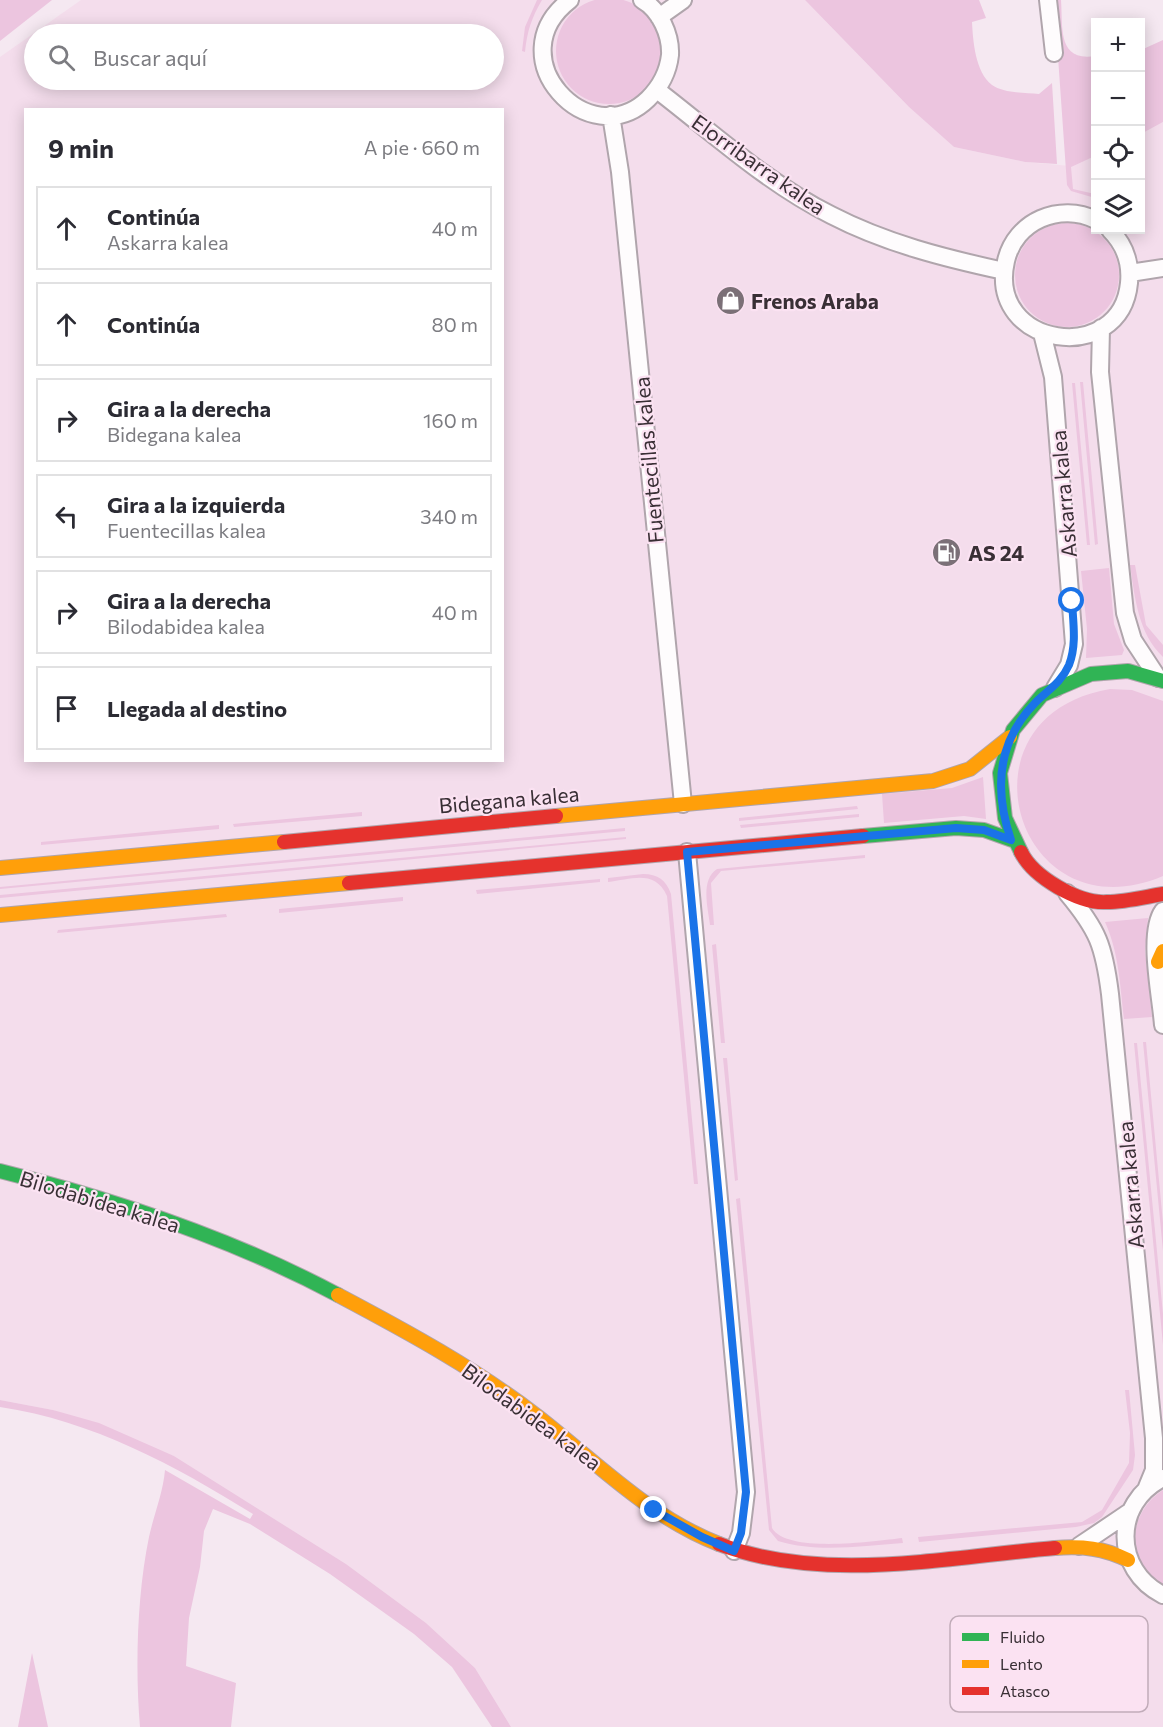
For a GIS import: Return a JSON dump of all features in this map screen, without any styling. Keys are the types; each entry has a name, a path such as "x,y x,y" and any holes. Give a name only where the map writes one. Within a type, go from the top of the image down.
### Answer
{"street":[{"path":"570,0 559,8 548,24 543,42 543,61 548,79 559,95 574,107 592,114 611,115 628,111 644,103 657,90 666,73 670,54 667,34 659,17 642,0"},
{"path":"659,17 682,0"},
{"path":"1048,0 1054,53"},
{"name":"Elorribarra kalea","path":"657,90 768,177 830,215 904,246 943,258 1004,271"},
{"name":"Fuentecillas kalea","path":"611,115 620,172 683,804"},
{"path":"1091,219 1068,212 1049,214 1032,223 1017,236 1008,252 1004,271 1009,301 1017,315 1042,333 1072,338 1101,328 1123,304 1129,289 1130,273 1127,254 1113,234"},
{"path":"1130,273 1163,268"},
{"path":"1101,328 1100,372 1125,613 1133,640 1161,680"},
{"name":"Askarra kalea","path":"1042,333 1053,377 1074,644 1069,665 1055,688"},
{"path":"1161,680 1133,672 1106,671 1080,676 1055,688 1037,701 1022,718 1010,737 1002,762 999,789 1002,815 1011,840 1035,871 1066,893 1105,904 1145,901 1163,894"},
{"name":"Bidegana kalea","path":"0,868 948,778 970,769 1010,737"},
{"path":"0,915 956,828 984,830 1011,840"},
{"path":"687,852 746,1492 741,1533 734,1551"},
{"name":"Askarra kalea","path":"1066,893 1092,925 1101,944 1110,994 1154,1438 1154,1470 1147,1487"},
{"path":"1163,911 1158,918 1156,943 1160,957 1163,1025"},
{"name":"Bilodabidea kalea","path":"0,1171 86,1192 157,1216 241,1248 347,1298 455,1360 511,1397 561,1433 654,1510 702,1537 734,1551 777,1561 817,1566 878,1564 1079,1546 1107,1550 1128,1560"},
{"path":"1163,1478 1147,1487 1128,1514 1124,1537 1128,1560 1142,1580 1163,1595"},
{"name":"Bilodabidea kalea","path":"1079,1546 1128,1514"}],"shaded area":[{"path":"599,-1 619,-1 638,7 653,22 661,41 661,61 653,80 638,95 619,103 599,103 580,95 565,80 557,61 557,41 565,22 580,7"},
{"path":"0,0 52,0 0,41"},
{"path":"81,0 805,0 909,107 954,147 1025,162 1071,166 1091,158 1091,234 1145,234 1145,132 1163,122 1163,1727 511,1727 475,1668 426,1623 346,1564 174,1456 53,1410 0,1400 0,57 24,40 24,90 504,90 504,24 47,24"},
{"path":"537,0 542,0 530,24 525,52 522,51 525,27"},
{"path":"805,0 979,0 986,18 972,22 973,38 978,64 986,79 1002,90 1039,94 1052,83 1057,164 1025,162 954,147 909,107"},
{"path":"1054,0 1061,0 1064,40 1068,48 1074,54 1091,56 1091,158 1071,167 1073,189 1091,193 1091,197 1071,191 1067,185"},
{"path":"1163,40 1163,122 1145,132 1145,72 1145,48"},
{"path":"1057,224 1077,224 1091,229 1091,234 1099,234 1110,246 1118,265 1118,285 1110,304 1096,318 1077,326 1057,326 1038,318 1024,304 1016,285 1016,265 1024,246 1038,232"},
{"path":"1080,382 1083,382 1098,544 1095,545"},
{"path":"1072,383 1075,383 1090,545 1087,545"},
{"path":"1130,565 1135,565 1146,625 1163,645 1163,657 1155,648 1143,626 1136,602"},
{"path":"1109,568 1114,624 1124,650 1122,655 1086,658 1087,629 1081,571"},
{"path":"1110,689 1132,690 1163,701 1163,876 1112,887 1070,877 1039,851 1021,816 1018,776 1030,738 1060,707"},
{"path":"983,777 986,819 964,816 884,823 882,794 952,788"},
{"path":"857,806 858,809 739,821 739,818"},
{"path":"362,812 362,816 234,827 233,824"},
{"path":"859,814 859,817 741,828 740,825"},
{"path":"219,825 219,829 41,845 41,842"},
{"path":"625,828 625,831 0,889 0,887"},
{"path":"626,837 626,839 0,898 0,895"},
{"path":"865,855 865,858 721,871 711,883 714,925 710,925 707,887 708,880 717,869"},
{"path":"643,874 661,879 671,894 698,1184 694,1184 667,896 656,882 649,879 634,878 608,882 608,878"},
{"path":"600,879 600,882 477,894 476,890"},
{"path":"403,897 403,901 279,913 279,909"},
{"path":"226,914 227,917 57,933 58,930"},
{"path":"1148,918 1145,951 1152,1017 1124,1019 1116,957 1105,922"},
{"path":"716,944 725,1043 721,1043 712,945"},
{"path":"1143,1042 1146,1042 1163,1223 1163,1251"},
{"path":"1134,1043 1137,1043 1163,1314 1163,1345"},
{"path":"723,1058 727,1058 738,1180 735,1181"},
{"path":"740,1198 772,1528 781,1536 795,1541 833,1544 902,1538 903,1543 840,1548 808,1547 778,1541 769,1530 736,1199"},
{"path":"1125,1390 1129,1390 1135,1455 1133,1470 1102,1517 1094,1523 1076,1527 919,1542 918,1537 1082,1522 1102,1510 1129,1463 1130,1433"},
{"path":"0,1400 53,1410 99,1423 174,1456 346,1564 426,1623 475,1668 511,1727 492,1727 452,1667 414,1634 330,1574 250,1524 213,1509 204,1531 200,1567 189,1618 186,1666 236,1683 231,1727 140,1727 137,1656 142,1583 149,1537 165,1470 250,1519 253,1514 163,1462 132,1447 68,1423 0,1407"},
{"path":"1163,1490 1163,1584 1150,1575 1141,1564 1136,1551 1135,1537 1137,1524 1143,1511 1151,1499"},
{"path":"32,1653 48,1727 18,1727"}],"traffic: fast":[{"path":"1021,852 1005,818 1000,773 1013,730 1042,695 1091,674 1128,671 1163,681"},
{"path":"863,836 956,828 984,830 1012,840"},
{"path":"0,1171 44,1182 173,1222 298,1274 338,1295"}],"traffic: slow":[{"path":"556,816 933,781 970,769 1010,737"},
{"path":"0,868 284,842"},
{"path":"0,915 349,883"},
{"path":"1158,962 1163,951"},
{"path":"338,1295 490,1382 537,1416 646,1504 693,1533 719,1544"},
{"path":"1055,1548 1093,1549 1128,1560"}],"traffic: jam":[{"path":"284,842 556,816"},
{"path":"349,883 863,836"},
{"path":"1021,852 1036,871 1046,879 1083,899 1114,902 1163,894"},
{"path":"719,1544 759,1556 800,1563 843,1565 929,1561 1055,1548"}],"place":[{"name":"Frenos Araba","path":"730,300"},
{"name":"AS 24","path":"947,552"}],"route":[{"path":"654,1510 702,1537 734,1551 741,1533 746,1492 689,896 687,852 956,828 984,830 1011,840 1002,815 999,789 1002,762 1010,737 1022,718 1037,701 1055,688 1069,665 1074,644 1072,601"}]}
